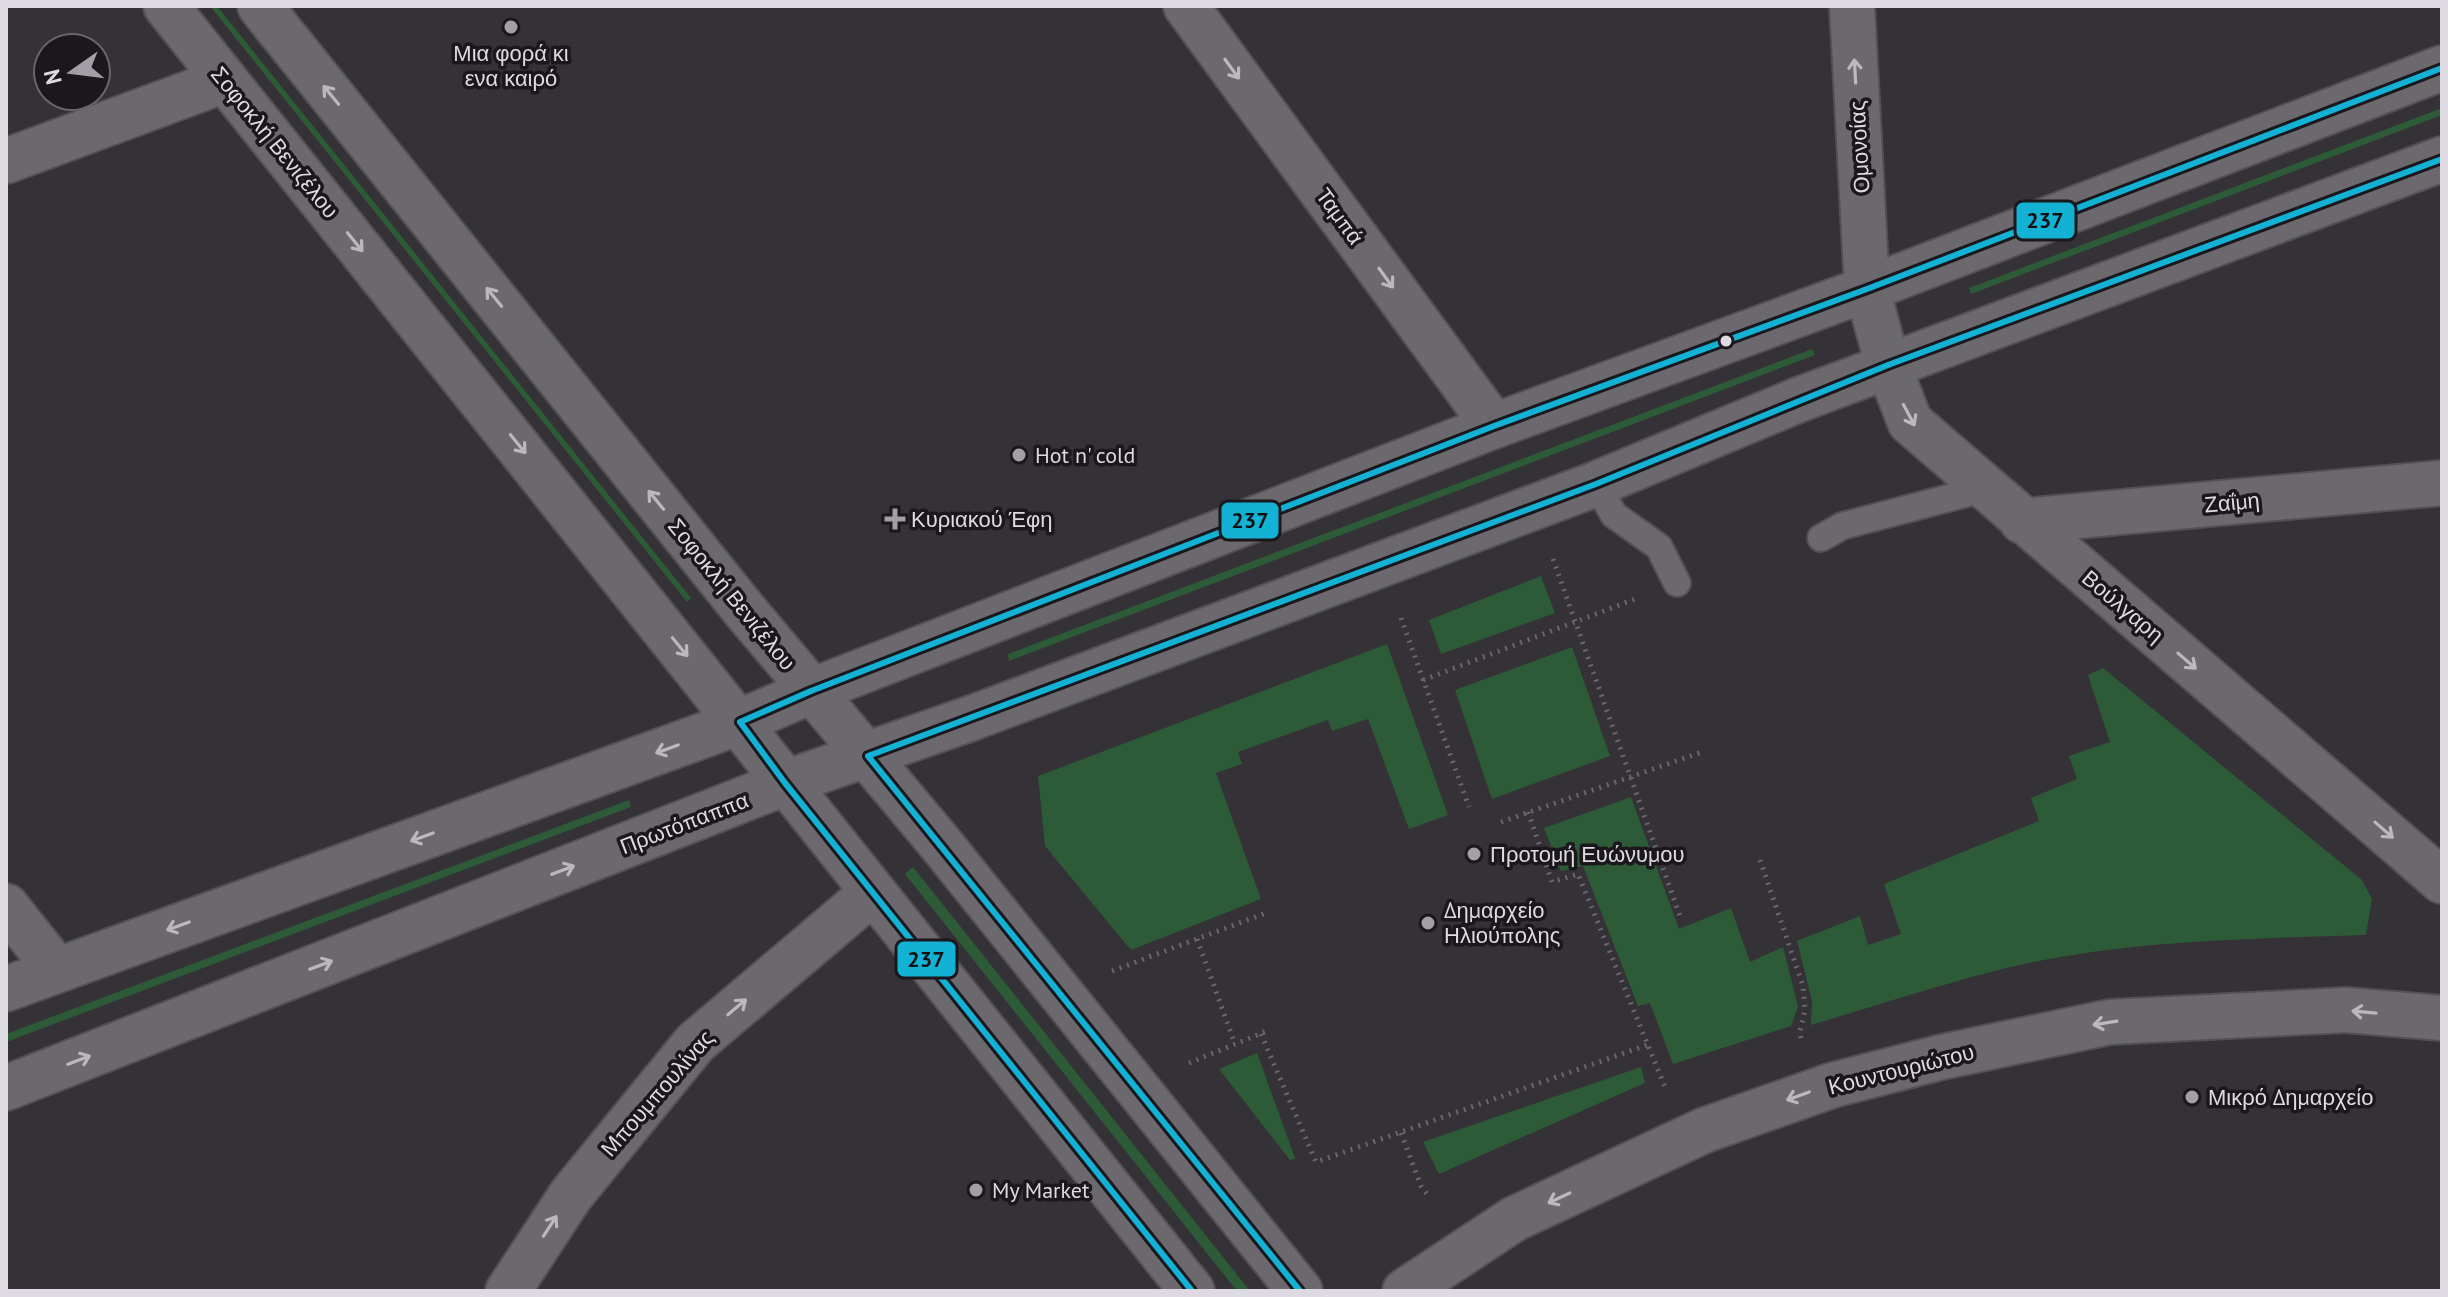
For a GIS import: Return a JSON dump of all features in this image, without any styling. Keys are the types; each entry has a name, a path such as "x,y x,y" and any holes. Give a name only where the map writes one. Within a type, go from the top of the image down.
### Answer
{"street":[{"name":"Σοφοκλή Βενιζέλου","path":"166,6 1192,1291"},
{"name":"Σοφοκλή Βενιζέλου","path":"260,6 811,691 868,756 1300,1291"},
{"name":"Ταμπά","path":"1186,6 1494,426"},
{"name":"Ομονοίας","path":"1852,6 1867,289"},
{"path":"6,989 740,722 811,691 1494,426 1867,289 2442,68"},
{"path":"6,161 225,80"},
{"name":"Πρωτόπαππα","path":"6,1088 785,783 868,756 1596,484 1888,365 2442,159"},
{"name":"Βούλγαρη","path":"1867,289 1888,365 1910,422 2442,881"},
{"name":"Ζαΐμη","path":"2022,521 2442,483"},
{"name":"Μπουμπουλίνας","path":"508,1291 571,1195 695,1043 873,892"},
{"path":"6,906 57,970"},
{"name":"Κουντουριώτου","path":"1405,1291 1514,1219 1705,1130 1833,1085 1942,1057 2110,1022 2346,1010 2442,1018"}],"lane":[{"path":"1596,484 1614,515 1659,547 1677,583"},
{"path":"1821,538 1842,526 1987,488"}],"path":[{"path":"1552,558 1681,919"},
{"path":"1423,680 1641,597"},
{"path":"1401,618 1469,807"},
{"path":"1501,822 1702,752"},
{"path":"1528,812 1552,882 1578,874 1667,1093"},
{"path":"1760,860 1803,986 1805,1010 1800,1031 1802,1045"},
{"path":"1111,971 1266,913"},
{"path":"1197,939 1235,1044"},
{"path":"1188,1063 1264,1032 1316,1162 1647,1045"},
{"path":"1401,1133 1421,1186 1429,1197"}],"green space":[{"path":"210,6 217,6 691,598 687,602"},
{"path":"2442,108 2442,115 1971,294 1969,288"},
{"path":"1812,349 1815,355 1009,661 1008,654"},
{"path":"1541,576 1555,613 1441,654 1429,620"},
{"path":"1387,644 1448,815 1409,829 1368,719 1332,731 1328,720 1238,752 1242,764 1216,773 1261,899 1131,950 1045,846 1038,776"},
{"path":"1572,647 1610,756 1492,799 1455,690"},
{"path":"2103,668 2362,880 2372,899 2366,935 2190,942 2058,957 1964,979 1811,1025 1812,1001 1797,941 1860,916 1868,945 1901,934 1884,884 2039,821 2031,798 2077,779 2069,756 2110,742 2088,675"},
{"path":"1631,797 1679,929 1731,908 1750,962 1783,947 1798,1006 1791,1026 1673,1064 1650,1003 1638,1006 1583,866 1561,871 1544,828"},
{"path":"629,800 631,807 6,1042 6,1034"},
{"path":"913,867 1250,1291 1237,1291 905,874"},
{"path":"1257,1053 1295,1159 1290,1160 1219,1069"},
{"path":"1641,1067 1645,1083 1439,1174 1423,1142"}],"transit line":[{"name":"237","path":"1192,1291 785,783 740,722 811,691 1494,426 1867,289 2442,68"},
{"name":"237","path":"1300,1291 868,756 1596,484 1888,365 2442,159"}],"place":[{"name":"Μια φορά κι ενα καιρό","path":"511,27"},
{"name":"Hot n' cold","path":"1019,455"},
{"name":"Κυριακού Έφη","path":"895,519"},
{"name":"Προτομή Ευώνυμου","path":"1474,854"},
{"name":"Δημαρχείο Ηλιούπολης","path":"1428,923"},
{"name":"Μικρό Δημαρχείο","path":"2192,1097"},
{"name":"My Market","path":"976,1190"}]}
